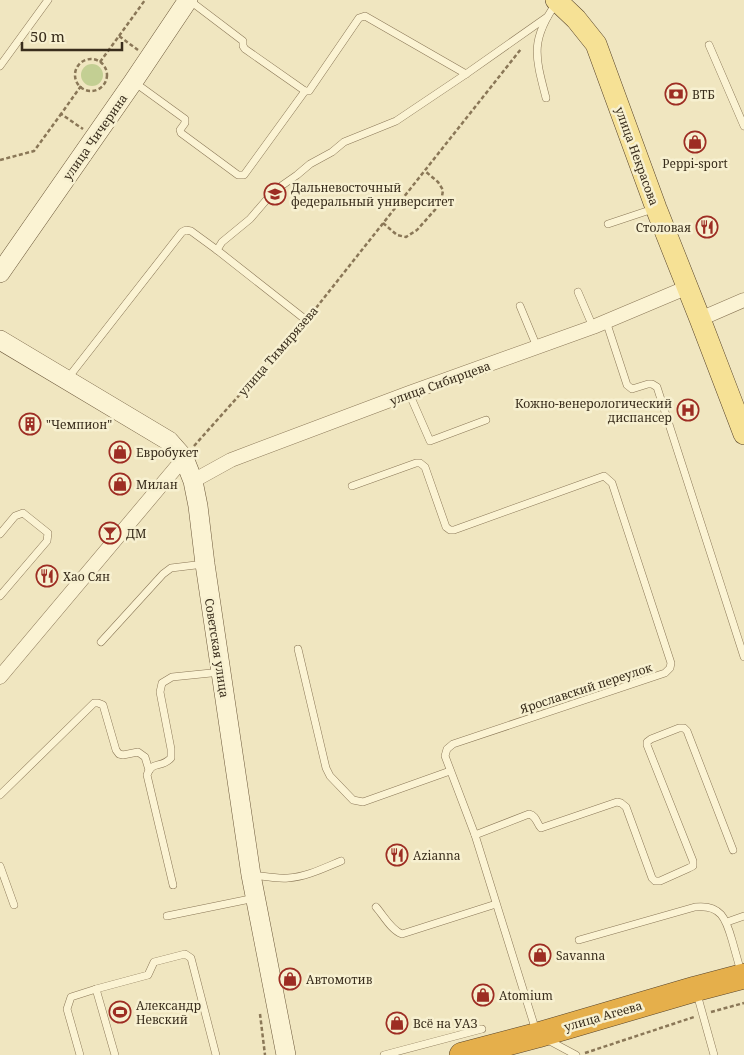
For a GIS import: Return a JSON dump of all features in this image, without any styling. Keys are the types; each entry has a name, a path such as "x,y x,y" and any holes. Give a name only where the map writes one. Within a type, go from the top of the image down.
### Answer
{"highway":[{"name":"улица Агеева","path":"462,1055 743,977"}],"main road":[{"name":"улица Чичерина","path":"0,272 188,0"},
{"name":"улица Некрасова","path":"555,4 576,19 596,44 656,208 744,434"},
{"name":"Советская улица","path":"0,340 169,441 184,458 193,481 198,506 251,875 286,1055"}],"street":[{"name":"улица Сибирцева","path":"193,481 231,460 600,324 688,287"},
{"path":"700,319 744,300"},
{"path":"0,677 184,458"}],"lane":[{"path":"0,66 48,0"},
{"path":"188,0 243,41 244,49 305,91"},
{"path":"217,250 222,242 250,219 274,191 310,164 332,152 344,142 396,121 466,74 555,4"},
{"path":"546,98 537,66 536,49 540,32 555,4"},
{"path":"133,82 185,119 185,123 180,130 181,133 238,175 244,175 305,91 308,91 359,18 365,16 466,74"},
{"path":"709,45 744,126"},
{"path":"608,224 656,208"},
{"path":"66,380 182,232 186,230 191,231 217,250 306,320"},
{"path":"578,292 600,324 627,385 632,389 648,384 657,387 744,657"},
{"path":"520,306 537,347"},
{"path":"410,393 430,441 486,420"},
{"name":"Ярославский переулок","path":"352,486 420,463 425,467 446,527 454,530 604,476 612,483 671,663 670,668 666,673 453,744 447,749 445,756 475,835 538,1035"},
{"path":"0,534 15,516 23,513 48,533 47,541 0,596"},
{"path":"101,642 163,574 171,568 205,564"},
{"path":"298,649 326,768 330,776 353,800 363,802 450,772"},
{"path":"173,885 146,775 154,766 166,764 171,758 160,692 162,683 172,677 221,672"},
{"path":"0,795 94,703 103,705 116,750 119,754 138,752 145,757 149,770"},
{"path":"475,835 529,814 534,815 538,826 541,828 617,802 626,807 654,881 693,866 693,861 647,746 647,742 651,739 684,728 687,731 733,850"},
{"path":"251,875 286,879 295,878 341,861"},
{"path":"0,866 14,905"},
{"path":"167,916 255,898"},
{"path":"376,907 393,928 402,934 496,904"},
{"path":"579,940 695,907 710,907 727,922 743,977"},
{"path":"727,922 744,916"},
{"path":"80,1055 67,1009 71,998 148,975 154,962 185,954 191,958 216,1055"},
{"path":"96,989 115,1055"},
{"path":"695,989 714,1055"},
{"path":"384,1055 482,1029"},
{"path":"538,1035 578,1055"}],"path":[{"path":"100,62 145,0"},
{"path":"119,36 139,50"},
{"name":"улица Тимирязева","path":"184,458 306,320 522,48"},
{"path":"89,59 100,62 107,74 105,84 101,88 94,90 81,86 76,79 80,64 89,59"},
{"path":"0,160 34,151 81,86"},
{"path":"61,114 84,130"},
{"path":"383,224 397,235 406,237 417,230 441,203 443,190 438,182 425,170"},
{"path":"578,1055 702,1014 744,1003"}],"green space":[{"path":"88,64 96,64 103,71 103,79 96,86 88,86 81,79 81,71"}],"place":[{"name":"ВТБ","path":"676,94"},
{"name":"Peppi-sport","path":"695,142"},
{"name":"Дальневосточный федеральный университет","path":"275,194"},
{"name":"Столовая","path":"707,227"},
{"name":"Кожно-венерологический диспансер","path":"688,410"},
{"name":"\"Чемпион\"","path":"30,424"},
{"name":"Евробукет","path":"120,452"},
{"name":"Милан","path":"120,484"},
{"name":"ДМ","path":"110,533"},
{"name":"Хао Сян","path":"47,576"},
{"name":"Azianna","path":"397,855"},
{"name":"Savanna","path":"540,955"},
{"name":"Автомотив","path":"290,979"},
{"name":"Atomium","path":"483,995"},
{"name":"Александр Невский","path":"120,1012"},
{"name":"Всё на УАЗ","path":"397,1023"}]}
